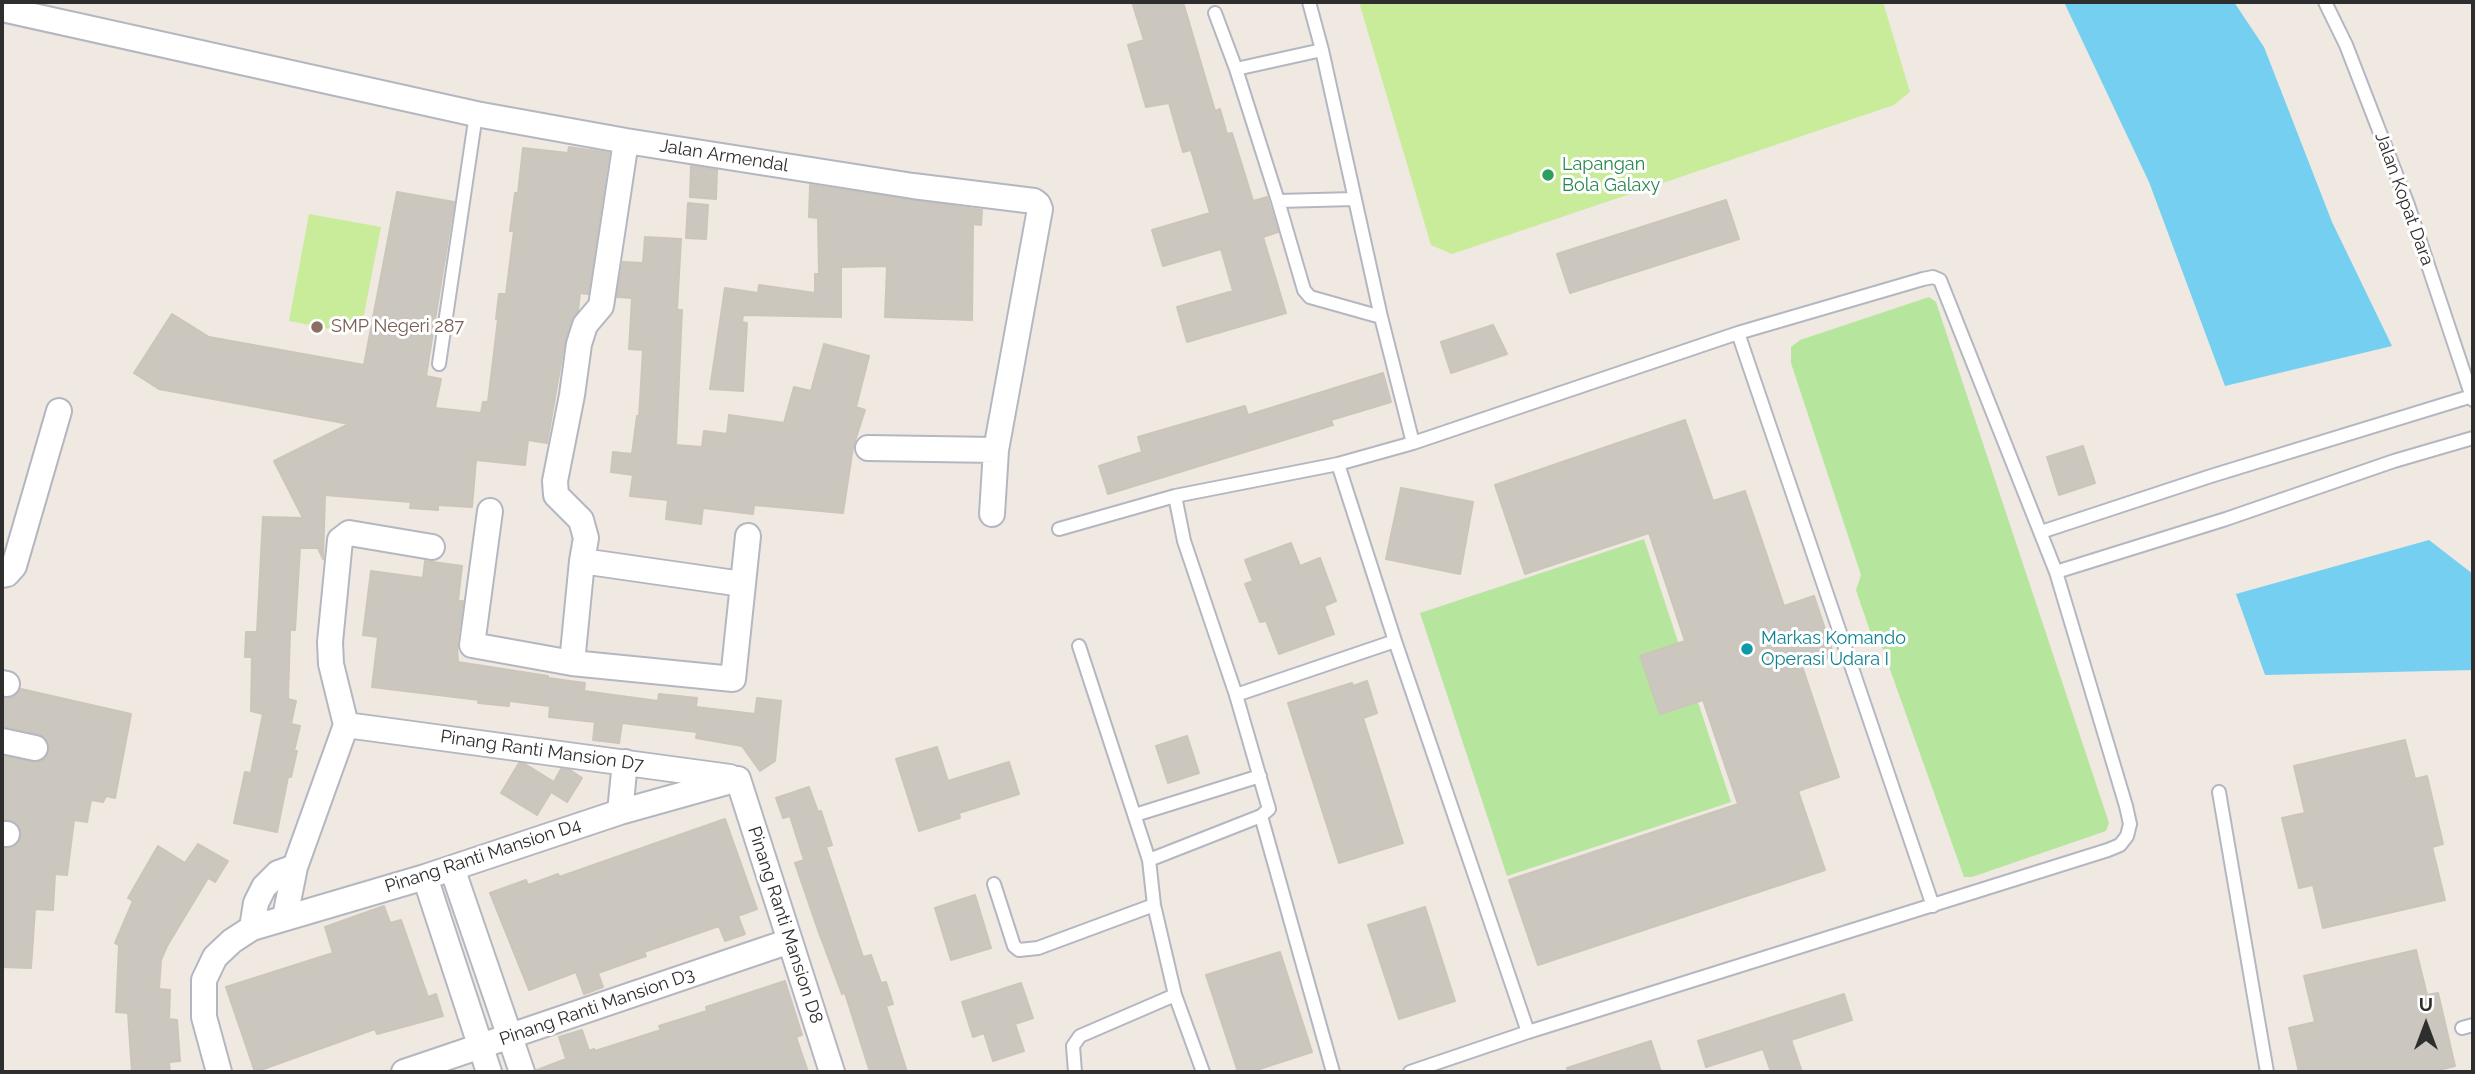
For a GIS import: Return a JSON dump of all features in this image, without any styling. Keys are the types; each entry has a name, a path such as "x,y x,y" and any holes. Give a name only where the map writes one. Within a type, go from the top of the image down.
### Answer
{"street":[{"name":"Jalan Armendal","path":"2,9 476,114 626,141 913,186 1034,201 1040,209 996,450 992,514"},
{"path":"572,663 586,538 581,520 556,495 555,481 579,344 586,325 601,306 626,141"},
{"path":"2,575 7,574 14,566 59,411"},
{"path":"868,448 996,450"},
{"path":"490,510 472,645 572,663 733,680 748,536"},
{"path":"285,917 295,867 346,725 331,664 331,629 340,540 343,535 349,533 432,547"},
{"path":"582,561 743,584"},
{"name":"Pinang Ranti Mansion D7","path":"346,725 737,779"},
{"path":"2,741 35,748"},
{"path":"621,812 625,762"},
{"name":"Pinang Ranti Mansion D4","path":"242,934 285,917 425,877 621,812 737,779"},
{"name":"Pinang Ranti Mansion D8","path":"737,779 832,1072"},
{"path":"219,1072 204,1017 204,980 215,957 242,934 264,887 283,870 295,867"},
{"path":"452,868 522,1072"},
{"path":"425,877 489,1072"},
{"name":"Pinang Ranti Mansion D3","path":"404,1072 790,941"}],"lane":[{"path":"1309,2 1381,317 1413,443"},
{"name":"Jalan Kopat Dara","path":"2325,2 2346,45 2408,205 2473,398"},
{"path":"1215,13 1236,69 1304,290 1310,297 1381,317"},
{"path":"1236,69 1322,50"},
{"path":"439,364 476,114"},
{"path":"1278,201 1354,199"},
{"path":"1059,529 1175,496 1338,464 1413,443 1738,333 1923,279 1933,277 1940,280 2056,572 2126,806 2130,824 2127,836 2120,845 2108,850 1528,1032 1410,1072"},
{"path":"1738,333 1933,906"},
{"path":"2041,532 2211,477 2473,398"},
{"path":"2056,572 2226,519 2394,461 2473,438"},
{"path":"1338,464 1528,1032"},
{"path":"1149,860 1261,816 1269,808 1236,695 1184,541 1175,496"},
{"path":"1236,695 1395,641"},
{"path":"1079,646 1149,860 1154,905 1175,995 1203,1072"},
{"path":"1135,815 1260,776"},
{"path":"2219,792 2267,1072"},
{"path":"1261,816 1334,1072"},
{"path":"994,884 1014,946 1019,950 1038,948 1154,905"},
{"path":"1075,1072 1073,1046 1080,1036 1175,995"}],"green space":[{"name":"Lapangan Bola Galaxy","path":"1359,2 1883,2 1910,92 1894,105 1452,254 1431,245"},
{"path":"309,214 381,227 360,335 289,321"},
{"path":"1929,297 1936,302 2109,823 2106,831 1972,877 1964,877 1882,647 1873,640 1856,590 1861,575 1791,363 1791,347 1800,340"},
{"path":"1644,539 1731,802 1507,876 1420,613"}],"water":[{"path":"2064,2 2234,2 2264,47 2332,222 2392,346 2225,386 2149,182"},
{"path":"2429,540 2473,574 2473,670 2265,675 2236,594"}],"building":[{"path":"1132,2 1183,2 1215,111 1220,109 1227,134 1232,133 1253,201 1267,197 1278,232 1263,237 1286,313 1187,342 1177,307 1233,291 1221,249 1163,266 1152,230 1210,213 1191,150 1183,152 1169,103 1146,107 1128,45 1144,40"},
{"path":"569,147 609,153 588,294 580,293 578,311 571,320 565,340 547,443 528,440 525,465 476,460 472,507 438,505 438,510 410,508 411,502 325,495 323,559 318,548 300,548 295,630 290,630 288,699 296,701 291,724 300,726 294,751 297,751 291,777 288,777 277,832 234,823 245,772 251,773 263,714 251,711 252,657 245,657 246,632 257,632 263,517 303,518 274,461 349,424 159,389 134,373 172,314 209,337 364,365 397,192 454,202 426,376 441,379 435,408 481,413 483,402 488,402 499,294 506,294 514,231 510,231 523,148 568,153"},
{"path":"691,166 717,170 716,199 690,197"},
{"path":"810,185 982,210 981,225 973,224 972,320 885,317 887,266 841,267 841,317 743,315 742,322 747,323 743,391 710,389 725,288 758,293 759,285 815,293 815,274 819,274 818,218 809,217"},
{"path":"1726,200 1739,239 1570,293 1557,254"},
{"path":"688,203 708,205 706,239 686,238"},
{"path":"645,237 681,239 677,310 682,310 676,445 702,447 704,431 727,434 729,415 784,423 794,387 811,391 824,344 869,356 856,407 865,410 853,447 843,513 754,505 753,514 703,508 701,524 666,519 668,500 630,496 633,475 611,472 613,452 632,454 637,416 639,417 643,350 629,349 632,298 617,297 623,262 643,263"},
{"path":"1493,325 1507,354 1451,373 1441,342"},
{"path":"1383,373 1391,402 1331,420 1333,425 1108,494 1099,466 1142,452 1138,437 1245,406 1248,415"},
{"path":"1685,420 1713,501 1745,491 1784,606 1814,596 1834,656 1802,666 1839,777 1798,791 1825,870 1538,965 1509,880 1738,804 1703,700 1660,714 1640,656 1685,641 1649,533 1525,574 1495,485"},
{"path":"2083,446 2095,483 2059,495 2047,457"},
{"path":"1401,488 1473,502 1460,574 1386,559"},
{"path":"1291,543 1300,566 1320,558 1336,601 1324,606 1334,634 1279,654 1266,621 1260,622 1245,584 1253,581 1245,560"},
{"path":"425,561 462,566 458,601 463,601 457,643 458,662 585,683 584,691 658,701 659,694 697,698 696,707 755,714 757,698 781,701 775,761 760,771 742,746 696,738 697,732 622,723 619,743 593,740 595,722 549,717 550,706 509,701 509,706 478,703 479,700 372,687 378,637 363,635 371,571 423,578"},
{"path":"1367,681 1377,713 1363,718 1403,843 1339,863 1288,703"},
{"path":"21,689 131,714 115,798 106,796 103,802 91,800 87,822 74,820 67,875 55,874 53,910 35,909 31,968 2,967 2,849 15,846 22,835 15,822 2,819 2,756 39,762 46,758 50,750 45,737 39,734 2,727 2,698 12,698"},
{"path":"1187,736 1199,773 1168,783 1156,746"},
{"path":"2405,740 2415,779 2427,776 2443,844 2432,847 2445,900 2323,928 2313,885 2299,888 2282,818 2305,813 2294,766"},
{"path":"937,747 948,781 1009,762 1019,794 959,813 960,818 919,831 896,759"},
{"path":"519,763 554,782 561,769 570,770 582,778 567,802 551,792 537,815 501,793"},
{"path":"809,787 818,812 821,811 832,845 826,847 863,957 871,955 881,983 886,982 893,1004 886,1006 907,1072 870,1072 845,993 842,994 818,930 795,863 804,860 790,816 783,818 776,798"},
{"path":"725,819 757,909 738,916 745,934 725,941 719,926 644,952 646,956 598,973 603,987 584,994 576,972 529,990 490,893 526,880 528,885 558,874 559,877"},
{"path":"198,844 228,861 215,882 208,878 161,960 159,989 170,990 169,1019 177,1020 180,1061 169,1062 170,1072 132,1072 128,1013 116,1012 119,945 115,943 133,901 128,898 158,846 185,863"},
{"path":"975,895 991,948 951,960 935,908"},
{"path":"384,906 390,923 401,920 428,997 436,994 443,1016 377,1034 375,1029 255,1072 226,987 333,953 325,927"},
{"path":"1425,907 1455,1001 1399,1019 1368,925"},
{"path":"2416,950 2427,995 2438,993 2455,1066 2430,1072 2299,1072 2289,1028 2315,1022 2304,976"},
{"path":"1280,952 1312,1052 1250,1072 1238,1072 1206,975"},
{"path":"785,981 802,1035 796,1037 808,1072 537,1072 566,1059 559,1037 582,1030 589,1051 595,1051 661,1030 659,1026 707,1011 706,1007"},
{"path":"1021,983 1033,1018 1015,1024 1024,1051 993,1061 984,1033 973,1037 962,1002"},
{"path":"1844,994 1852,1020 1791,1040 1802,1072 1771,1072 1763,1049 1706,1067 1698,1041"},
{"path":"1651,1041 1661,1072 1568,1072 1567,1068"}],"place":[{"name":"Lapangan Bola Galaxy","path":"1548,175"},
{"name":"SMP Negeri 287","path":"317,327"},
{"name":"Markas Komando Operasi Udara I","path":"1747,649"}]}
